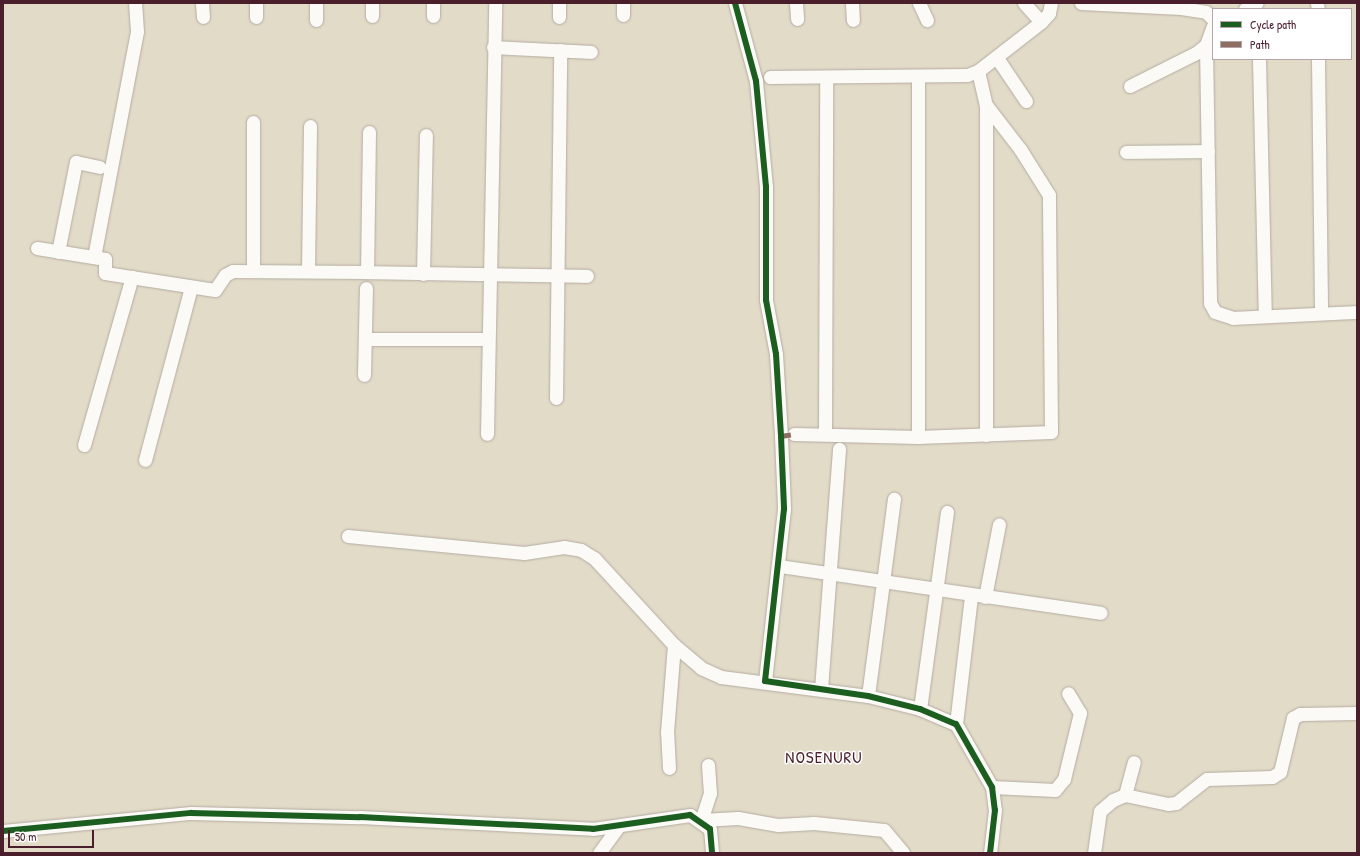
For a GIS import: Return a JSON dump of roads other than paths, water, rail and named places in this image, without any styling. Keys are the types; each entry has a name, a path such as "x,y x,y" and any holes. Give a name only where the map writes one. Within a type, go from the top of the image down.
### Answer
{"street":[{"path":"94,258 137,32 135,3"},
{"path":"202,3 203,17"},
{"path":"256,3 256,17"},
{"path":"316,3 316,20"},
{"path":"372,3 372,16"},
{"path":"433,3 433,16"},
{"path":"487,434 488,276 495,3"},
{"path":"559,17 560,3"},
{"path":"735,3 756,81 766,187 766,300 776,354 784,494 780,566 765,681"},
{"path":"796,3 797,19"},
{"path":"852,3 853,20"},
{"path":"919,3 927,20"},
{"path":"1024,3 1041,22"},
{"path":"770,77 948,78 978,71 997,58 1041,22 1049,13 1051,3"},
{"path":"1081,3 1181,5 1210,11"},
{"path":"1247,8 1257,3"},
{"path":"1212,29 1206,45 1210,303 1223,316 1357,312"},
{"path":"1130,86 1206,45"},
{"path":"493,47 591,52"},
{"path":"556,398 560,50"},
{"path":"997,58 1026,101"},
{"path":"1259,60 1265,315"},
{"path":"1318,60 1321,313"},
{"path":"978,71 986,105 986,435"},
{"path":"826,78 826,434"},
{"path":"918,78 918,436"},
{"path":"794,434 918,436 1051,432 1049,195 1020,149 986,105"},
{"path":"253,122 253,270"},
{"path":"308,270 310,126"},
{"path":"367,272 369,132"},
{"path":"423,274 426,135"},
{"path":"1126,152 1208,151"},
{"path":"58,252 76,162 99,167"},
{"path":"37,248 105,259 105,272 192,287 219,290 228,272 253,270 308,270 488,276 587,276"},
{"path":"84,445 132,277"},
{"path":"145,460 192,287"},
{"path":"364,375 366,288"},
{"path":"365,339 488,339"},
{"path":"821,689 832,575 839,449"},
{"path":"868,696 894,500"},
{"path":"920,709 947,512"},
{"path":"985,597 999,524"},
{"path":"348,536 524,553 564,547 581,550 594,558 674,645 701,668 721,677 765,681 868,696 920,709 956,724"},
{"path":"780,566 832,575 936,588 971,596 1101,613"},
{"path":"971,596 956,724 992,787 995,810 990,853"},
{"path":"669,768 667,732 674,645"},
{"path":"992,787 1055,790 1060,785 1069,764 1080,713 1068,693"},
{"path":"1125,795 1168,804 1176,803 1207,779 1272,777 1280,772 1292,718 1300,714 1357,713"},
{"path":"1094,853 1100,811 1125,795 1134,762"},
{"path":"701,820 710,793 708,765"},
{"path":"3,831 191,813 617,828 664,817 690,815 701,820 710,829 712,853"},
{"path":"701,820 738,818 778,825 814,823 884,830 903,853"},
{"path":"599,853 617,828"}],"district":[{"name":"NOSENURU","path":"824,757"}]}
